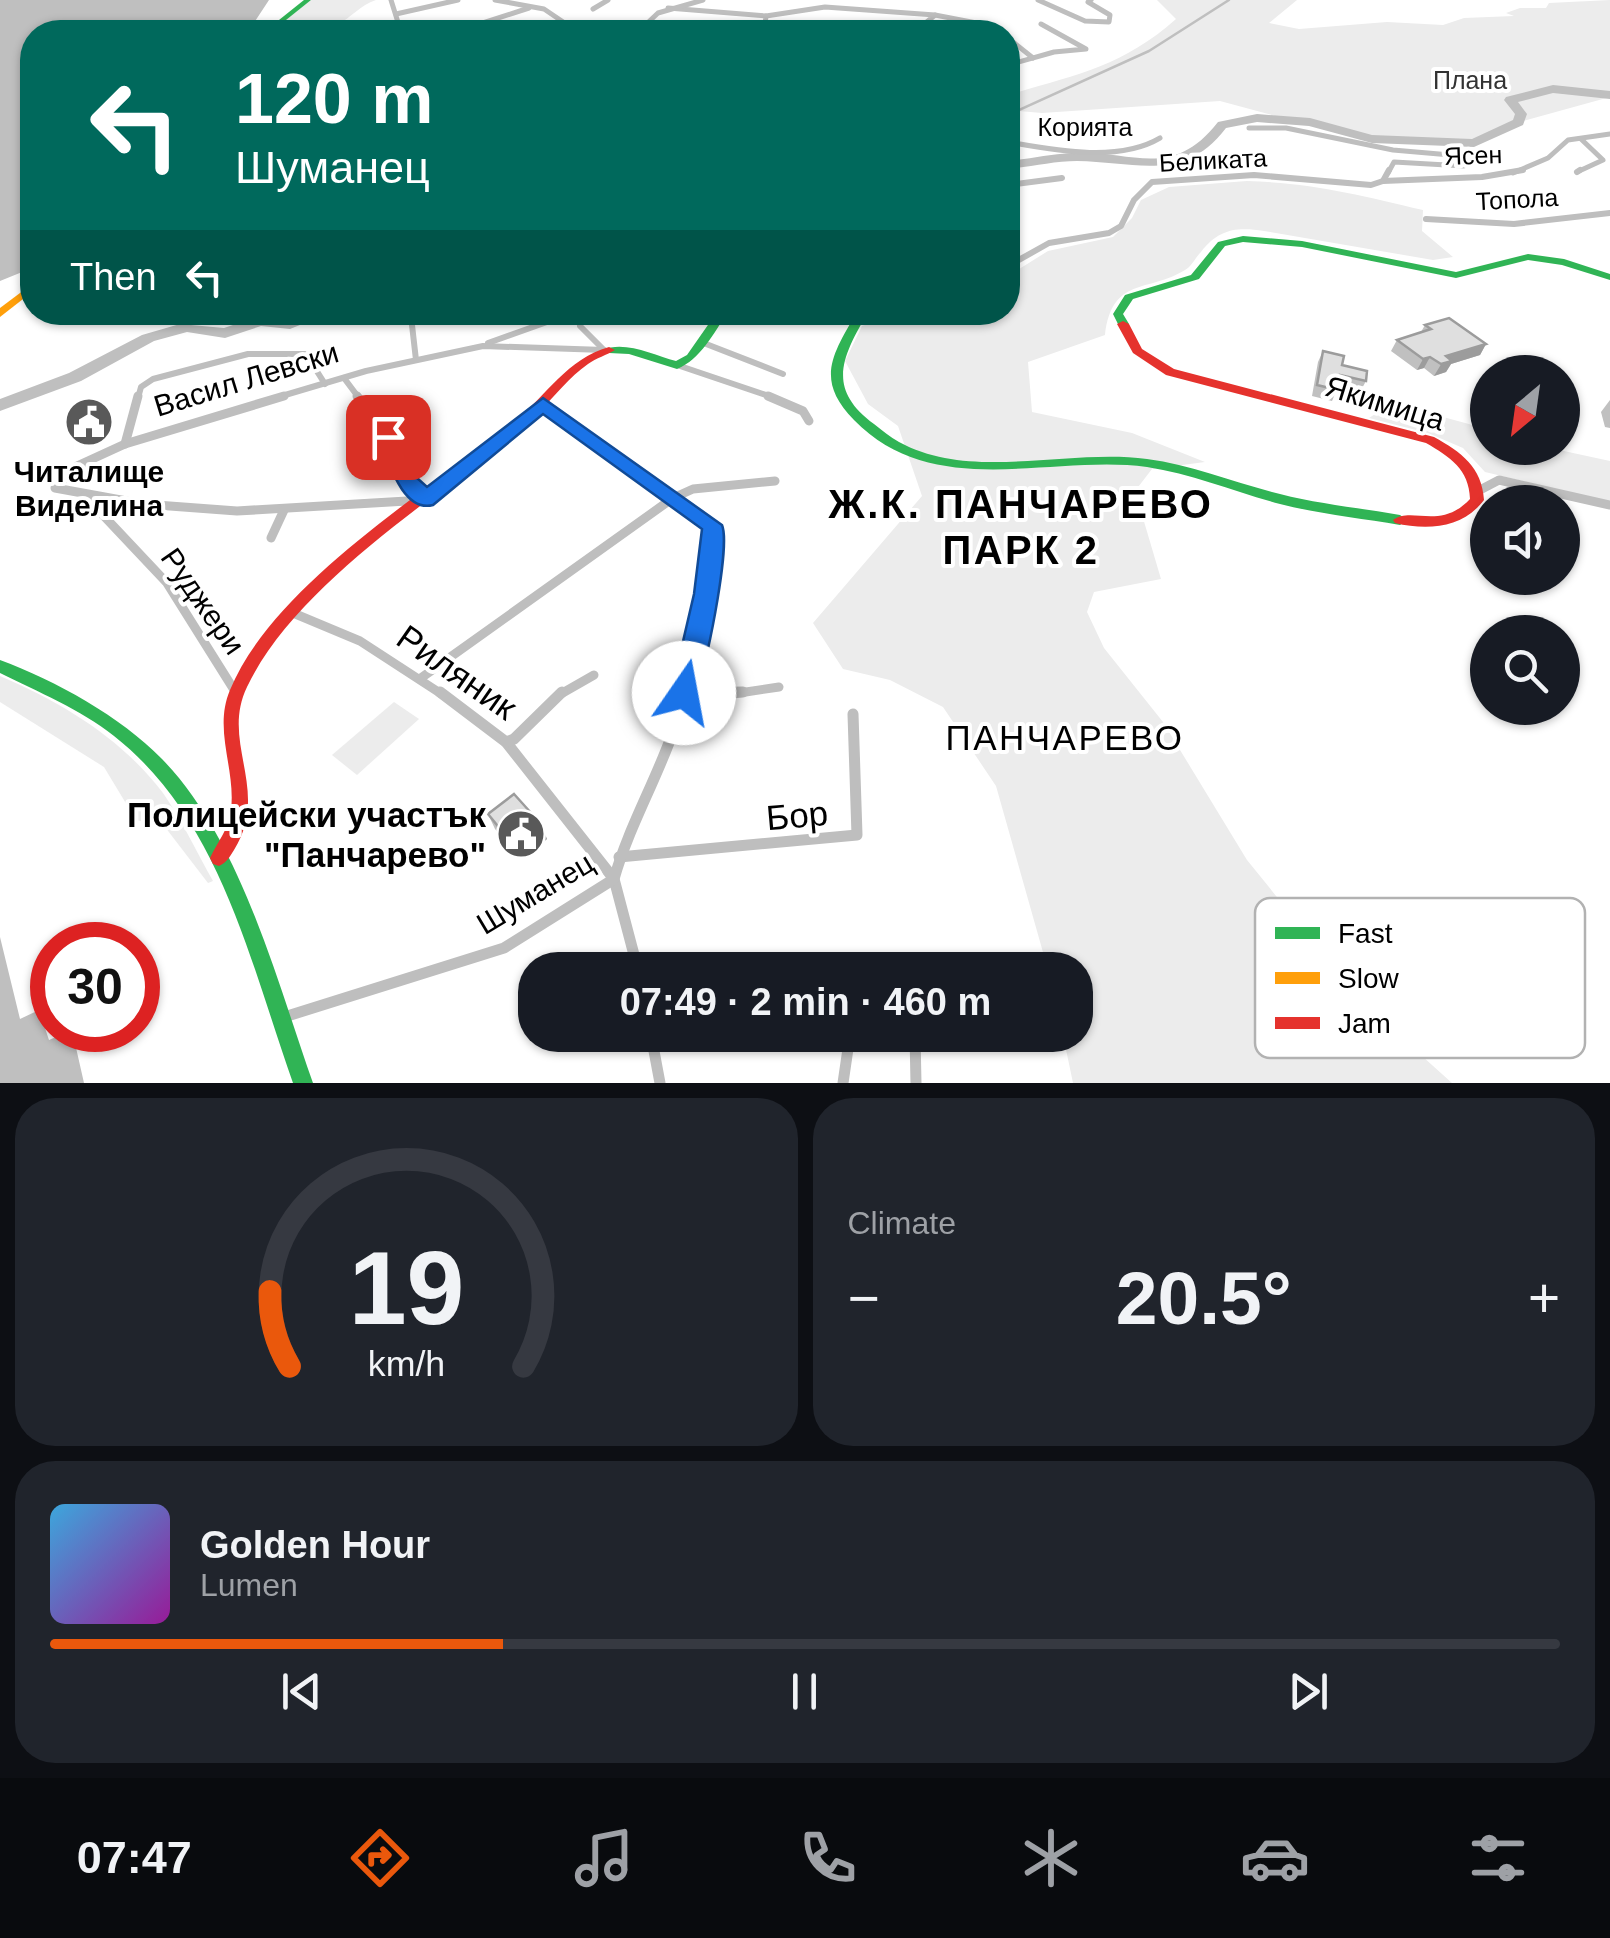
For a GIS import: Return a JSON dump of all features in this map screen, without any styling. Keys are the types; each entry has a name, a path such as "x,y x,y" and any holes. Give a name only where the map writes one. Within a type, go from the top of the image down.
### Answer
{"street":[{"path":"282,20 308,0"},
{"path":"392,0 398,20"},
{"path":"396,14 458,0"},
{"path":"495,0 535,6 558,20"},
{"path":"492,20 549,0"},
{"path":"593,9 608,0"},
{"path":"648,20 668,8 704,0"},
{"path":"1038,0 1093,24 1109,22 1110,15 1088,2 1092,0"},
{"path":"668,8 766,16 780,10 893,9 960,20"},
{"path":"928,20 934,15"},
{"path":"765,20 766,16"},
{"path":"1020,62 1086,49 1041,24"},
{"path":"1020,48 1032,58"},
{"path":"1249,128 1292,125 1367,146 1425,152 1464,151 1485,158 1464,166 1394,162 1385,177"},
{"name":"Ясен","path":"1385,177 1483,179 1528,172 1555,156 1568,140 1610,134"},
{"name":"Корията","path":"1020,144 1055,150 1123,150 1145,147 1160,138"},
{"path":"1576,172 1603,160 1581,139"},
{"name":"Беликата","path":"1020,259 1048,244 1121,226 1134,200 1152,182 1254,175 1338,185 1385,177"},
{"path":"1020,184 1062,178"},
{"name":"Топола","path":"1426,220 1514,224 1610,213"},
{"name":"Якимица","path":"1476,485 1472,472 1459,456 1430,440 1187,378 1150,362 1128,338 1118,314 1129,298 1197,275 1221,244 1230,240 1334,250 1456,275 1475,275 1498,262 1518,257 1559,261 1610,276"},
{"path":"0,314 20,299"},
{"path":"483,346 541,325"},
{"path":"219,858 233,845 244,820 233,725 236,693 265,646 293,613 543,404 586,361 604,350 580,325"},
{"path":"677,366 690,357 713,325"},
{"path":"855,325 836,358 833,382 853,412 901,453 978,466 1142,462 1286,500 1407,521 1458,518 1470,511"},
{"path":"412,326 416,360"},
{"path":"701,342 782,374"},
{"name":"Васил Левски","path":"85,496 55,488 77,466 125,444 344,378 483,346 604,350 677,366 791,404 803,411 809,421"},
{"path":"125,444 141,388 153,380 260,353 290,350 306,354 325,384"},
{"path":"344,378 388,437 408,482 426,500"},
{"name":"Шуманец","path":"278,1020 504,948 614,878 626,835 678,720 715,535 711,525 543,404"},
{"path":"421,678 673,498 693,488 775,480"},
{"path":"1489,485 1499,480 1521,485"},
{"path":"85,496 186,509 284,510 402,498 426,500"},
{"name":"Руджери","path":"85,496 100,518 156,570 182,604 236,693"},
{"path":"1580,498 1610,505"},
{"path":"271,538 284,510"},
{"name":"Риляник","path":"293,613 360,641 421,678 506,742 614,878 633,952"},
{"path":"0,666 74,701 137,745 163,772 219,858 302,1083"},
{"path":"506,742 514,739 565,688 594,675"},
{"path":"684,693 725,695 779,687"},
{"name":"Бор","path":"620,858 857,835 853,714"},
{"path":"654,1052 660,1083"},
{"path":"843,1083 848,1052"},
{"path":"915,1052 916,1083"}],"green space":[{"path":"311,0 376,0 344,20 285,20"},
{"name":"Плана","path":"1157,0 1297,0 1269,23 1299,29 1387,22 1443,25 1464,18 1514,16 1506,13 1520,8 1546,8 1549,3 1610,0 1610,97 1519,122 1474,143 1369,141 1220,101 1042,113 1020,111 1020,91 1117,59 1176,19"},
{"path":"1247,181 1315,187 1423,210 1422,231 1453,257 1433,260 1264,231 1229,231 1214,238 1185,270 1124,295 1115,303 1105,335 1028,362 1032,412 1132,433 1205,462 1152,469 1135,491 1161,579 1094,592 1087,612 1104,648 1163,722 1247,860 1278,898 1255,898 1255,1058 1424,1058 1452,1083 1073,1083 1067,1052 1093,1052 1093,952 1043,952 996,786 943,707 890,680 843,669 813,623 922,496 898,426 868,404 845,361 862,326 1020,325 1020,268 1048,251 1113,237 1132,218 1141,200 1169,187"},
{"path":"1392,403 1470,424 1470,456 1463,448 1428,433 1369,418"},
{"path":"1580,454 1610,461 1610,502 1580,495 1580,485 1539,485 1485,472 1479,465 1580,465"},
{"path":"0,676 68,710 129,755 163,793 213,881 208,883 165,827 136,820 104,767 0,702"},
{"path":"394,702 419,719 357,775 332,755"}],"shaded area":[{"path":"0,0 269,0 256,20 20,20 20,273 0,281"},
{"path":"0,937 20,1019 30,1014 30,1052 77,1052 84,1083 0,1083"}],"building":[{"path":"1449,318 1486,344 1446,356 1452,361 1441,364 1430,357 1423,359 1397,340 1431,329 1425,325"},
{"path":"1323,351 1344,356 1342,365 1367,371 1366,381 1340,375 1338,390 1317,385"},
{"path":"514,794 541,824 510,841 488,814"}],"waterway":[{"path":"1020,110 1149,51 1229,0"},
{"path":"1020,164 1073,157 1165,163 1187,157 1208,143 1222,125 1257,118 1310,122 1372,139 1474,143 1519,122 1521,114 1510,100 1553,89 1610,95"},
{"path":"0,405 75,377 148,338 186,327 225,333 248,325"}],"traffic: fast":[{"path":"282,20 308,0"},
{"path":"1123,324 1118,314 1129,297 1195,277 1222,244 1243,239 1302,244 1456,275 1528,257 1564,262 1610,277"},
{"path":"609,350 630,351 677,365 691,357 714,325"},
{"path":"855,325 836,369 840,394 864,423 895,445 927,458 996,466 1141,462 1280,499 1400,520"},
{"path":"0,666 78,705 121,732 158,765 188,804 235,893 303,1083"}],"traffic: slow":[{"path":"0,314 20,297"}],"traffic: jam":[{"path":"1123,324 1137,351 1170,372 1430,440 1464,463 1476,489 1477,500 1470,508 1443,521 1400,520"},
{"path":"219,858 240,813 231,713 237,691 257,655 322,581 522,421 584,361 609,350"}],"place":[{"name":"Читалище Виделина","path":"89,422"},
{"name":"Полицейски участък \"Панчарево\"","path":"521,834"}],"district":[{"name":"Ж.К. ПАНЧАРЕВО ПАРК 2","path":"1021,527"},
{"name":"ПАНЧАРЕВО","path":"1065,737"}],"route":[{"path":"388,437 408,482 426,500 543,404 711,525 715,535 706,594 684,693"}]}
